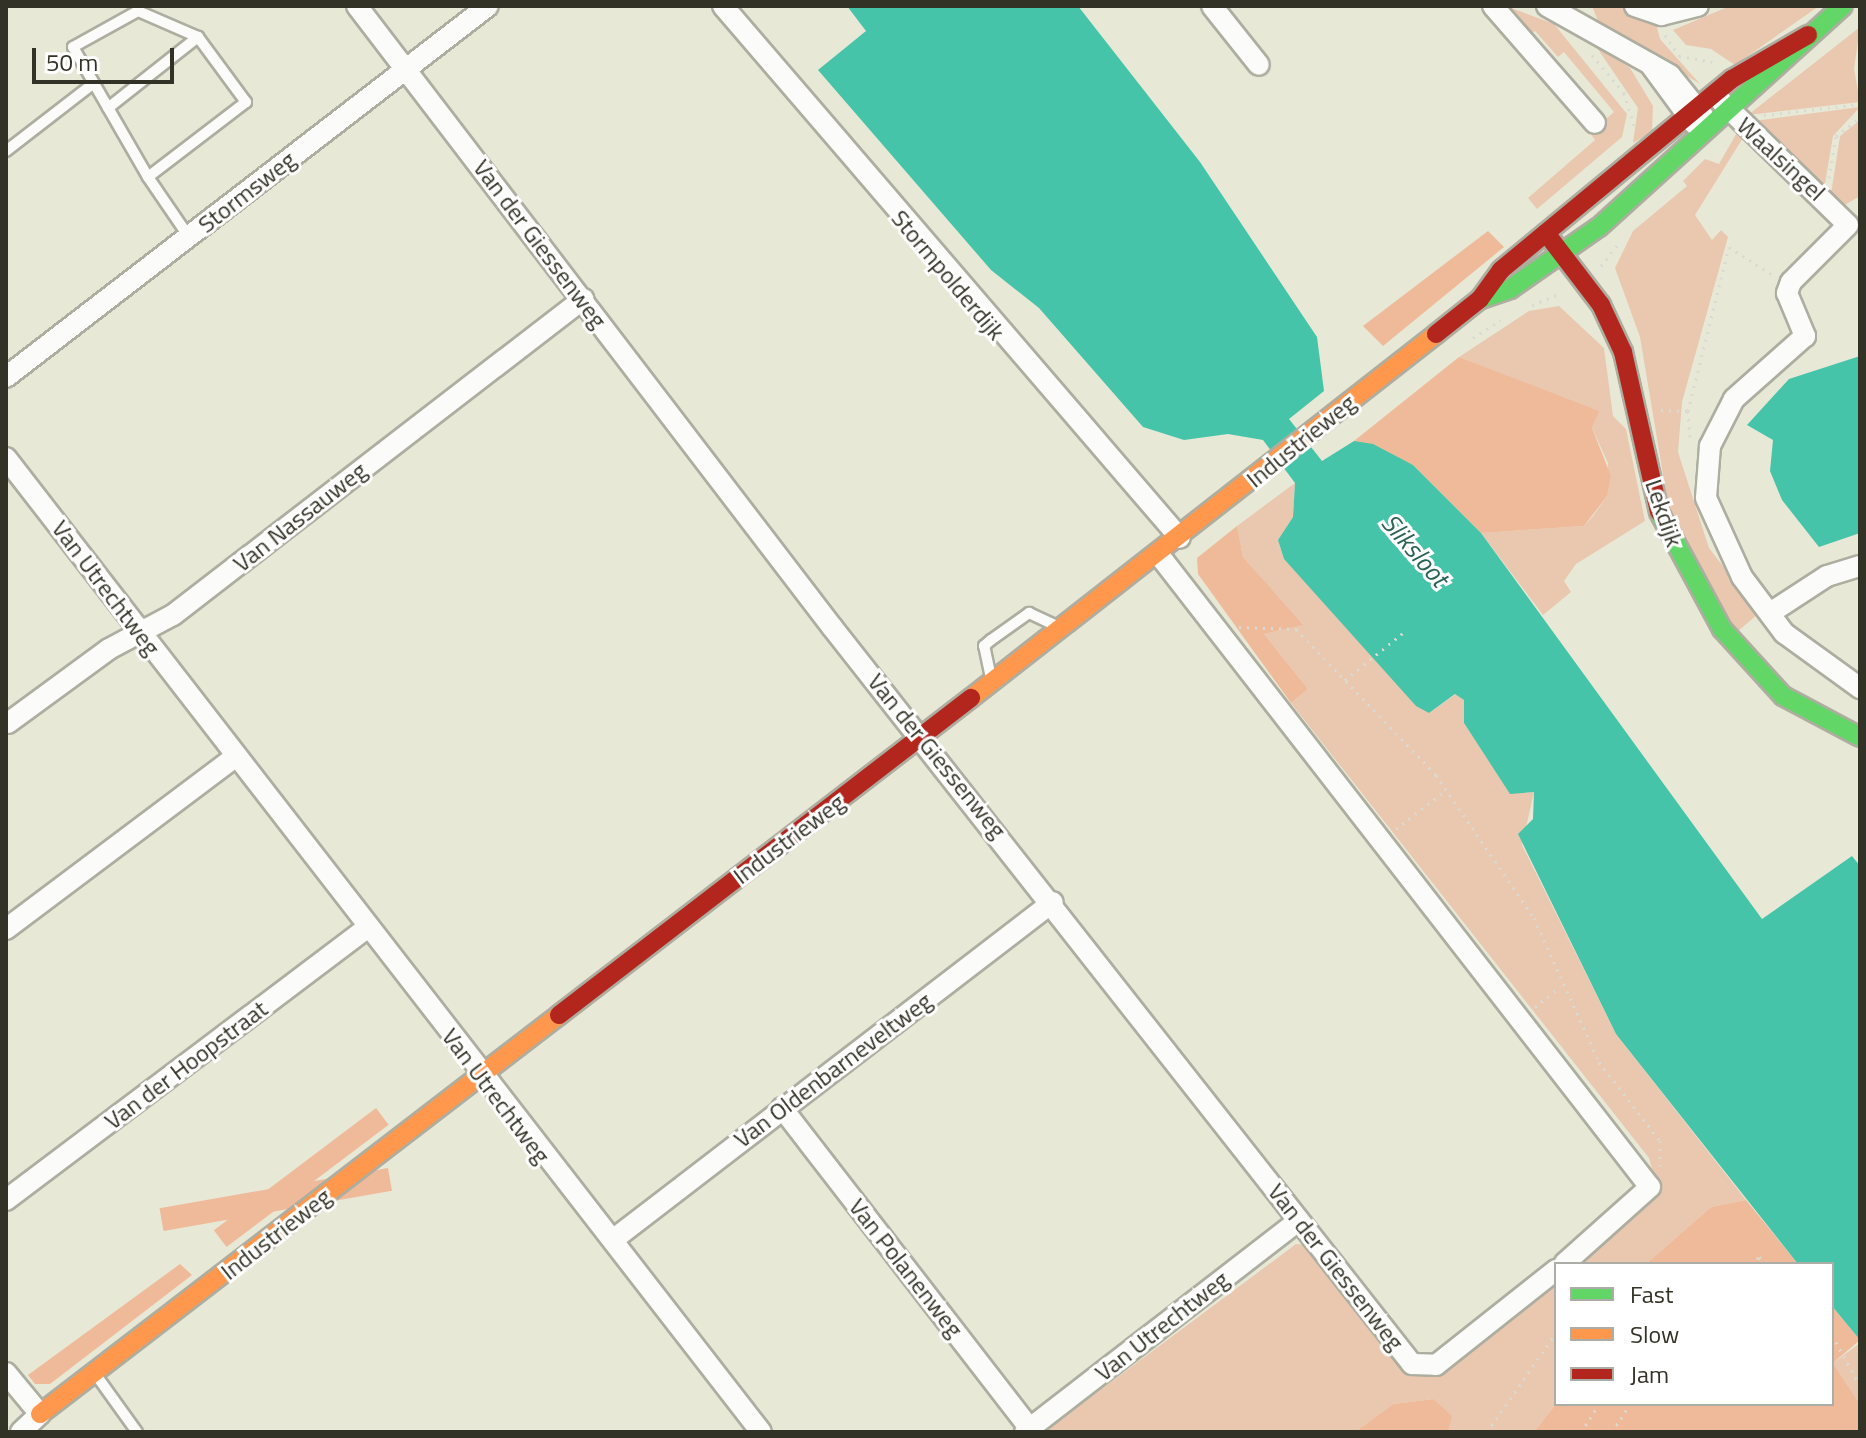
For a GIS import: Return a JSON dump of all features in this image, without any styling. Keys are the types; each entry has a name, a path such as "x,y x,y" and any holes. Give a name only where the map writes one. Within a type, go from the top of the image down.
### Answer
{"street":[{"name":"Van der Giessenweg","path":"357,6 1412,1364 1436,1365 1554,1272"},
{"name":"Stormsweg","path":"6,377 488,6"},
{"name":"Stormpolderdijk","path":"723,6 1180,538"},
{"path":"1212,6 1259,65"},
{"path":"1493,6 1595,123"},
{"name":"Waalsingel","path":"1547,6 1574,12 1650,64 1734,115 1854,231 1790,286"},
{"path":"1635,6 1661,15 1698,6"},
{"name":"Industrieweg","path":"1480,299 1563,254 1709,131 1734,115 1808,35 1843,6"},
{"name":"Industrieweg","path":"21,1432 40,1414 1159,555 1480,299 1546,233 1732,79 1808,35"},
{"path":"1650,64 1685,120 1709,131 1707,100"},
{"name":"Lekdijk","path":"1546,233 1582,281 1623,352 1657,508 1689,578 1722,629 1783,696 1860,737"},
{"path":"1790,286 1805,336 1734,399 1704,474 1715,524 1770,613 1801,650 1860,688"},
{"name":"Van Nassauweg","path":"8,723 140,632 173,615 583,299"},
{"name":"Van Utrechtweg","path":"6,458 586,1214 614,1239 761,1432"},
{"path":"1159,555 1220,628 1650,1187 1566,1262"},
{"path":"1770,613 1827,576 1860,566"},
{"path":"6,929 235,757"},
{"name":"Van Oldenbarneveltweg","path":"614,1239 1053,902"},
{"name":"Van der Hoopstraat","path":"6,1200 366,929"},
{"name":"Van Polanenweg","path":"782,1108 1027,1430"},
{"name":"Van Utrechtweg","path":"1027,1430 1299,1220"},
{"path":"6,1373 40,1414"}],"lane":[{"path":"148,177 246,102 198,37 138,11 73,47 148,177 189,237"},
{"path":"108,108 198,37"},
{"path":"6,151 94,83"},
{"path":"991,683 984,646 991,640 1029,613 1063,628"},
{"path":"96,1373 137,1432"}],"path":[{"path":"1661,15 1665,38 1679,56 1718,64 1732,79"},
{"path":"1582,45 1624,93 1635,126"},
{"path":"1734,115 1860,104"},
{"path":"1825,201 1836,136 1860,118"},
{"path":"1653,410 1686,411 1729,247 1790,286"},
{"path":"1520,307 1548,301 1582,281"},
{"path":"1464,344 1508,315"},
{"path":"1220,628 1296,629 1446,790 1534,918 1560,987 1599,1062 1660,1141 1659,1179"},
{"path":"1345,680 1404,632"},
{"path":"1382,840 1446,790"},
{"path":"1519,1019 1560,987"},
{"path":"1834,1339 1860,1386"},
{"path":"1487,1432 1554,1342"},
{"path":"1581,1432 1598,1406"},
{"path":"1612,1432 1629,1406"}],"shaded area":[{"path":"1506,6 1554,24 1627,114 1622,137 1537,209 1528,198 1595,140 1590,133 1614,112 1564,52 1558,57 1535,31 1530,35"},
{"path":"1592,6 1621,6 1655,19 1660,39 1700,84 1598,21"},
{"path":"1730,6 1819,6 1735,65 1711,49 1686,45 1673,30"},
{"path":"1860,27 1854,69 1860,102 1748,115"},
{"path":"1593,42 1630,68 1653,106 1652,132 1633,143 1638,108"},
{"path":"1860,107 1833,136 1824,190 1754,121"},
{"path":"1860,120 1860,196 1843,206 1831,194 1840,136"},
{"path":"1739,129 1746,133 1695,215 1712,240 1721,230 1728,237 1682,402 1678,452 1709,548 1759,613 1736,633 1670,516 1640,337 1615,268 1633,231 1687,186 1683,181 1705,159 1719,164"},
{"path":"1488,231 1504,247 1383,346 1363,326"},
{"path":"1559,306 1604,348 1613,416 1626,429 1645,521 1576,564 1564,581 1571,592 1543,615 1481,533 1584,526 1607,496 1608,463 1592,428 1598,412 1459,357 1529,311"},
{"path":"1459,357 1599,411 1592,428 1611,476 1607,496 1584,526 1481,533 1413,465 1354,441"},
{"path":"1295,483 1293,517 1278,540 1284,559 1429,713 1456,694 1464,700 1464,723 1510,793 1534,792 1522,845 1616,1034 1746,1200 1711,1207 1648,1262 1580,1262 1649,1202 1654,1176 1649,1158 1291,703 1308,689 1264,634 1302,625 1243,557 1237,526"},
{"path":"1237,526 1243,557 1303,625 1264,634 1308,689 1291,703 1198,574 1197,558"},
{"path":"376,1108 389,1125 227,1247 214,1230"},
{"path":"388,1168 392,1191 164,1231 160,1208"},
{"path":"1746,1200 1796,1262 1648,1262 1711,1207"},
{"path":"1296,1244 1308,1245 1412,1373 1554,1282 1554,1406 1534,1432 1448,1432 1433,1399 1393,1404 1355,1432 1044,1432"},
{"path":"180,1264 192,1275 50,1384 35,1384 28,1375"},
{"path":"1834,1308 1860,1340 1834,1362"},
{"path":"1860,1343 1860,1404 1834,1365"},
{"path":"1834,1365 1860,1404 1860,1432 1534,1432 1554,1406 1834,1406"},
{"path":"1433,1399 1452,1416 1448,1432 1355,1432 1393,1404"}],"water":[{"name":"Sliksloot","path":"847,6 1078,6 1200,162 1317,337 1324,391 1289,419 1322,461 1354,441 1373,444 1413,465 1481,533 1762,919 1852,856 1860,866 1860,1340 1834,1308 1834,1262 1796,1262 1616,1034 1518,834 1533,819 1534,792 1510,794 1464,723 1464,700 1455,694 1429,713 1416,706 1284,559 1278,540 1293,517 1295,483 1263,440 1228,434 1184,440 1143,427 1039,308 991,270 818,70 866,31"},
{"path":"1860,356 1860,533 1819,547 1782,500 1770,471 1773,440 1747,425 1789,379"}],"traffic: fast":[{"path":"1481,299 1510,289 1599,227 1843,6"},
{"path":"1659,512 1722,629 1783,696 1860,737"}],"traffic: slow":[{"path":"971,698 1436,334"},
{"path":"40,1414 559,1015"}],"traffic: jam":[{"path":"1436,334 1480,299 1501,270 1732,79 1808,35"},
{"path":"1546,233 1601,305 1623,352 1659,512"},
{"path":"559,1015 971,698"}]}
